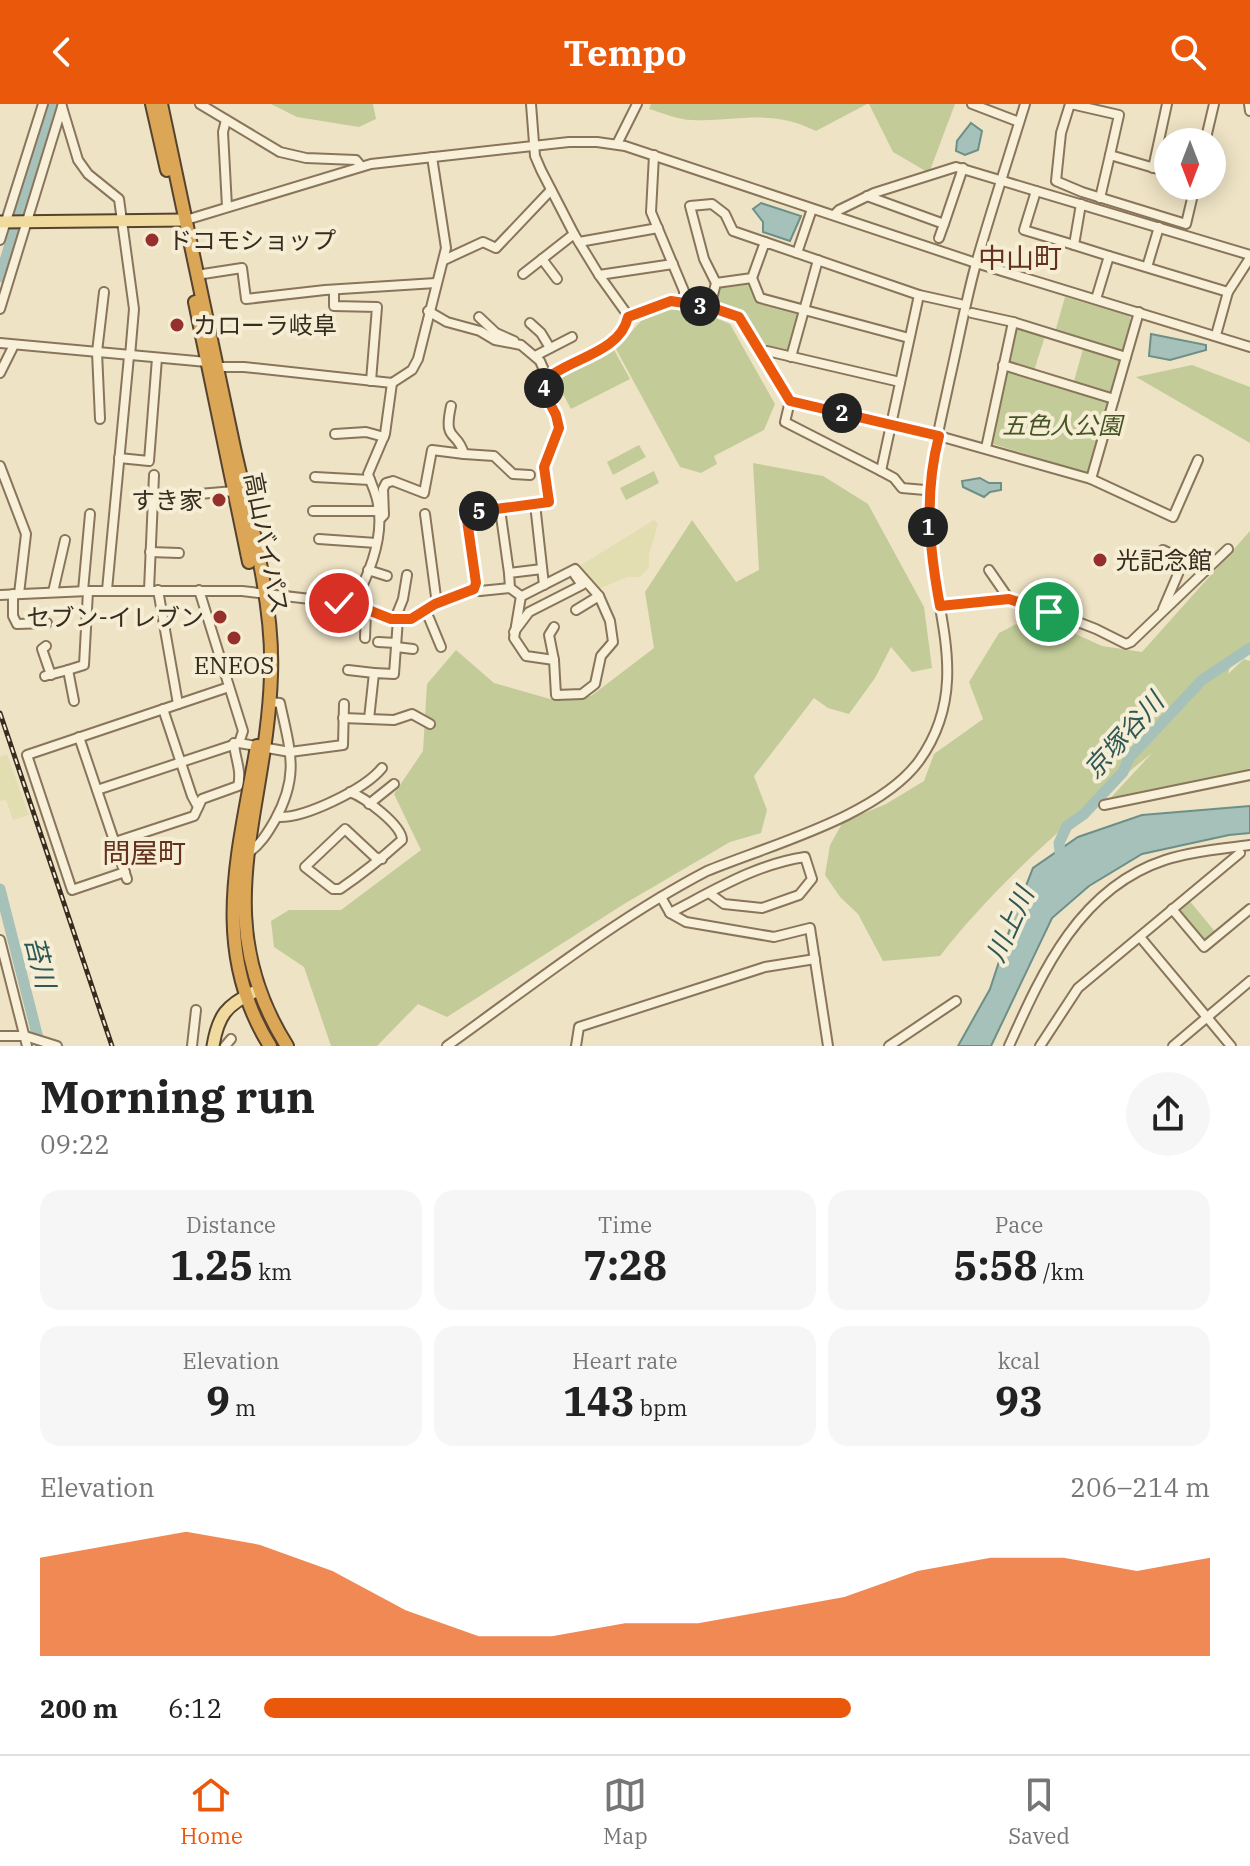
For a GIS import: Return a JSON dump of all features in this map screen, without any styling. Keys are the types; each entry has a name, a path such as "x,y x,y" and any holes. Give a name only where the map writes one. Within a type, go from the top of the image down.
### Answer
{"highway":[{"name":"高山バイパス","path":"152,104 182,220"},
{"name":"高山バイパス","path":"161,104 182,220 260,593 264,675 261,748 247,854 244,919 252,993"},
{"name":"高山バイパス","path":"212,365 234,491 270,630 270,702 237,853 232,896 233,939 252,993"},
{"path":"252,993 270,1046"},
{"path":"252,993 287,1046"}],"main road":[{"path":"5,222 182,220"},
{"path":"213,1046 218,1025 226,1011 235,1001 252,993"}],"street":[{"path":"0,240 43,104"},
{"path":"200,104 288,155 356,160 361,166"},
{"path":"531,104 535,156 576,238 628,317 615,340 547,377"},
{"path":"617,144 637,104"},
{"path":"972,104 1019,122"},
{"path":"447,1046 661,897 707,871 865,807 909,773 931,741 946,696 948,657 928,525 930,476 976,263 1025,104"},
{"path":"1119,115 1070,104 1061,133 1056,181 1186,224 1192,200"},
{"path":"1100,198 1122,104"},
{"path":"1110,155 1153,168 1167,104"},
{"path":"1208,128 1214,104"},
{"path":"1249,104 1250,111"},
{"path":"63,106 75,155 88,174 119,199 134,309 107,590"},
{"path":"0,309 63,106"},
{"path":"226,120 223,132 227,207"},
{"path":"182,220 361,166 578,141 617,144 976,263 1250,347"},
{"path":"654,155 651,212 684,291 684,302"},
{"path":"0,343 392,383 415,367 444,260 446,248 432,157"},
{"path":"834,215 867,196 956,167 1159,227 1250,257 1228,292 1216,335"},
{"path":"939,238 963,168"},
{"path":"444,260 483,242 496,248 551,190"},
{"path":"1036,191 1024,230 1228,292"},
{"path":"867,196 944,224"},
{"path":"710,307 716,283 698,240 690,206 712,204 725,214 733,231 919,295 960,304"},
{"path":"1074,245 1081,204"},
{"path":"797,253 812,209"},
{"path":"1147,267 1159,227"},
{"path":"523,274 576,238 658,228"},
{"path":"765,242 752,278 760,298 909,338"},
{"path":"1096,299 1109,256"},
{"path":"542,259 557,279"},
{"path":"791,357 818,260"},
{"path":"599,275 673,264"},
{"path":"203,274 242,268 246,299 436,283"},
{"path":"716,283 752,278"},
{"path":"334,290 334,306 377,307 371,381"},
{"path":"100,419 97,352 104,292"},
{"path":"881,471 919,295"},
{"path":"628,317 671,301 710,307 739,317 790,401 785,422 894,478 902,488 925,490"},
{"path":"428,311 447,322 480,331 495,340 521,345"},
{"path":"1091,479 1139,312"},
{"path":"972,313 1013,322 1126,357"},
{"path":"474,589 476,583 466,513 549,502 544,467 559,428 545,391 547,377 537,355 496,333 479,317"},
{"path":"986,448 1013,322"},
{"path":"530,323 550,348"},
{"path":"537,355 572,337"},
{"path":"0,373 14,345"},
{"path":"761,353 767,351 900,382"},
{"path":"119,458 149,461 157,358"},
{"path":"1003,365 1114,399"},
{"path":"353,604 376,543 380,515 368,474 384,437 392,383"},
{"path":"790,401 986,448 1091,479 1173,517 1198,460"},
{"path":"451,406 448,429 464,454"},
{"path":"335,434 366,432 384,437"},
{"path":"313,511 384,515 383,489 386,483 393,481 424,493 432,450 494,456 513,474 530,475"},
{"path":"0,466 26,534 13,616 17,624 47,623"},
{"path":"154,475 150,552 153,590 178,704"},
{"path":"315,477 370,480"},
{"path":"153,498 234,491"},
{"path":"535,504 544,585"},
{"path":"500,509 510,588"},
{"path":"46,646 42,649 48,675 84,665 90,514"},
{"path":"425,514 435,604"},
{"path":"319,539 376,543"},
{"path":"53,592 65,540"},
{"path":"940,606 1009,599 1029,603 1126,644 1228,549"},
{"path":"1161,614 1184,560 1163,550"},
{"path":"150,552 179,553"},
{"path":"509,573 542,569"},
{"path":"521,596 575,569 599,596 607,610 613,642 601,656 595,684 582,694 556,695 549,635 554,627"},
{"path":"368,570 387,576"},
{"path":"989,570 1009,599"},
{"path":"514,632 529,612 582,585 571,572"},
{"path":"348,670 394,674 396,619 407,575"},
{"path":"0,595 107,590 260,593 353,604 396,619 411,619 435,604 474,589 510,588 521,596"},
{"path":"115,842 194,816 202,799 238,786 241,774 235,754 243,731 199,590"},
{"path":"521,596 514,638 526,656 554,660"},
{"path":"576,610 599,596"},
{"path":"365,638 366,610"},
{"path":"423,613 429,618 441,647"},
{"path":"378,642 413,649"},
{"path":"68,670 74,701"},
{"path":"369,719 374,673"},
{"path":"79,737 126,876 72,890 27,755 79,737 229,687"},
{"path":"247,854 261,844 290,787 290,752 280,703 270,702"},
{"path":"97,790 237,743 290,752 343,745 344,704"},
{"path":"163,709 198,807"},
{"path":"343,718 394,720 412,714 430,724"},
{"path":"277,817 289,817 330,802 350,792 382,768"},
{"path":"1104,805 1250,775"},
{"path":"369,804 394,784"},
{"path":"350,792 400,829 403,836 382,859 340,889 333,889 305,867 345,829 375,857 382,859"},
{"path":"1012,1045 1034,987 1046,966 1097,900 1126,878 1156,863 1177,856 1250,845"},
{"path":"1222,849 1245,853"},
{"path":"1040,1046 1078,988 1245,853"},
{"path":"670,913 709,893 754,871 805,857 812,879 799,895 762,908 724,904 709,893"},
{"path":"661,897 670,913 686,922 774,937 810,928 828,1046"},
{"path":"1172,909 1204,947 1250,909"},
{"path":"1140,937 1231,1046"},
{"path":"0,940 27,1039"},
{"path":"576,1046 579,1027 765,967 815,959"},
{"path":"1176,1045 1250,981"},
{"path":"889,1046 956,1001"},
{"path":"192,1046 196,1010"},
{"path":"0,1036 52,1044"}],"shaded area":[{"path":"654,520 658,524 649,554 649,567 640,577 628,577 598,589 578,567"},
{"path":"7,754 29,815 13,820 6,800 0,801 0,757"}],"green space":[{"path":"271,104 373,104 376,119 359,127 297,117"},
{"path":"651,104 867,104 816,131 769,118 681,119 649,109"},
{"path":"869,104 955,104 929,173 893,152"},
{"path":"748,282 758,301 800,314 790,352 765,347 741,311 717,302 721,286"},
{"name":"五色人公園","path":"1065,297 1129,316 1131,320 1087,473 990,443 1005,371 1072,388 1085,342 1055,332"},
{"path":"671,309 706,314 730,324 775,404 764,430 714,456 717,464 701,473 680,467 616,349 641,321"},
{"path":"1014,328 1045,336 1034,371 1008,363"},
{"path":"613,348 630,379 571,409 555,379"},
{"path":"1192,365 1250,387 1250,443 1136,377"},
{"path":"639,445 646,457 613,475 607,462"},
{"path":"753,463 823,476 868,504 924,607 932,668 912,672 891,647 875,678 849,714 828,708 814,698 754,776 767,810 761,833 730,842 624,904 447,1017 418,1004 377,1046 331,1046 304,967 274,947 271,921 289,910 341,910 421,850 394,794 423,751 427,684 456,650 494,683 550,699 591,696 654,648 645,592 692,520 736,582 759,570"},
{"path":"654,471 659,483 626,500 620,488"},
{"path":"1250,531 1250,653 1231,663 1228,674 1244,659 1250,661 1250,775 1104,805 1152,753 1014,874 940,956 883,961 858,914 840,897 825,875 830,845 843,822 886,804 924,781 934,754 983,719 969,682 999,633 1034,615 1102,646 1142,652"},
{"path":"1188,899 1217,934 1206,942 1202,942 1177,912"}],"water":[{"path":"971,123 982,131 978,150 965,155 956,151 957,141"},
{"path":"761,203 801,216 790,241 763,232 763,222 753,209"},
{"path":"1151,334 1206,345 1206,350 1170,360 1149,356"},
{"path":"980,478 989,483 1001,483 1001,490 984,497 963,487 962,481"},
{"path":"1250,806 1250,833 1142,854 1089,886 1052,918 991,1046 958,1046 990,989 1033,868 1078,837 1142,815"}],"waterway":[{"name":"苔川","path":"0,277 53,104"},
{"name":"京塚谷川","path":"1061,861 1059,843 1067,826 1084,814 1123,772 1129,758 1202,680 1250,648"},
{"name":"苔川","path":"0,889 40,1046"}],"railway":[{"path":"0,713 112,1046"}],"place":[{"name":"ドコモショップ","path":"152,240"},
{"name":"カローラ岐阜","path":"177,325"},
{"name":"すき家","path":"219,500"},
{"name":"光記念館","path":"1100,560"},
{"name":"セブン-イレブン","path":"220,617"},
{"name":"ENEOS","path":"234,638"}],"district":[{"name":"中山町","path":"1020,257"},
{"name":"問屋町","path":"144,852"}],"route":[{"path":"339,603 353,604 391,619 411,619 435,604 474,589 476,583 466,513 549,502 544,467 559,428 546,396 544,387 547,377 615,340 628,317 671,301 710,307 739,317 790,401 939,436 930,476 928,525 940,606 1009,599 1049,612"}],"water label":[{"name":"川上川","path":"1009,924"}]}
